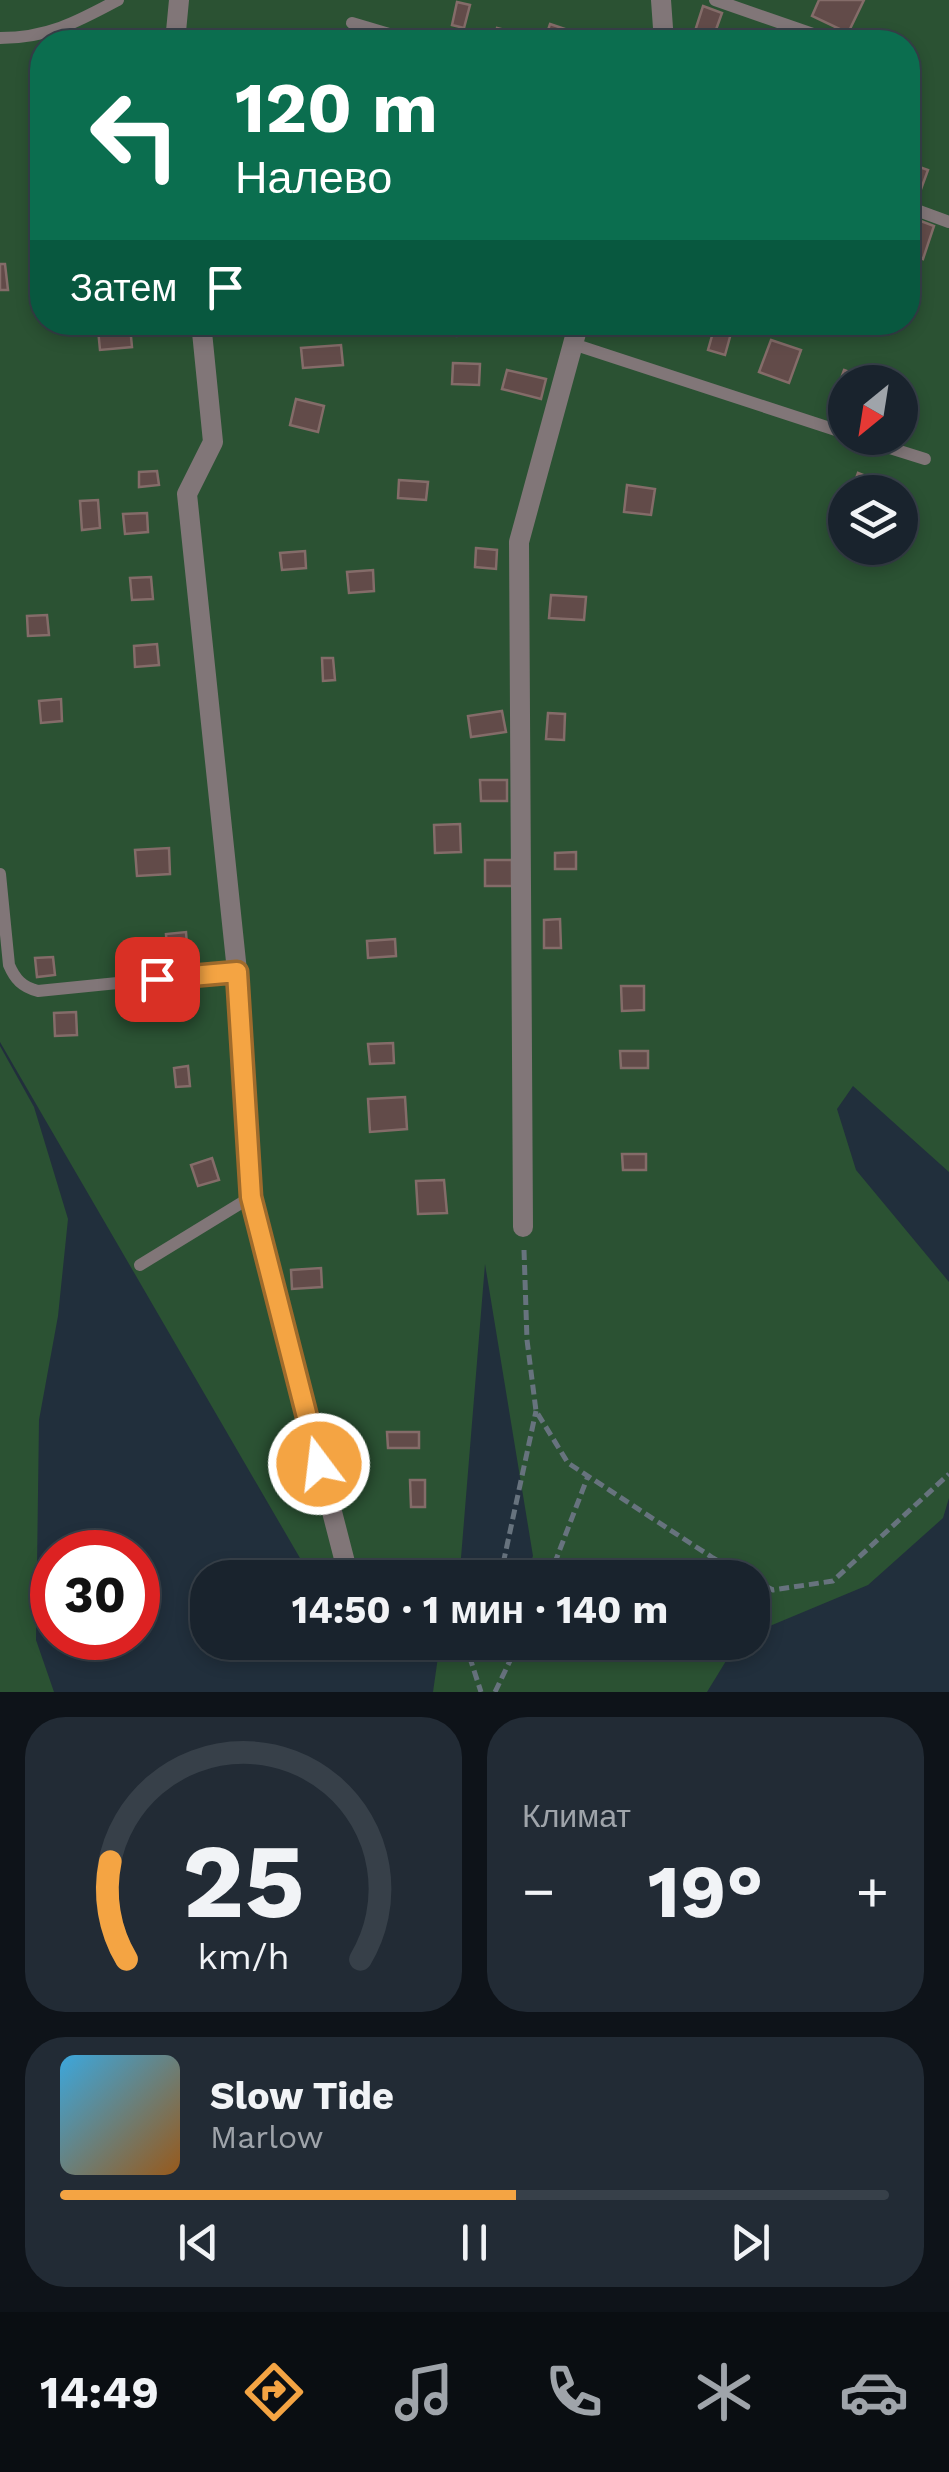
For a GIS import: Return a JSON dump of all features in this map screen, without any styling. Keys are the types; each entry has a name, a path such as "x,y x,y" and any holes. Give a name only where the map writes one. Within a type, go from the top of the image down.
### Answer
{"street":[{"path":"176,30 179,0"},
{"path":"661,0 663,30"},
{"path":"202,335 212,442 187,494 237,972 251,1197 344,1560"},
{"path":"524,1227 518,542 576,335"}],"lane":[{"path":"56,30 118,0"},
{"path":"715,0 801,30"},
{"path":"352,23 376,30"},
{"path":"0,38 30,38"},
{"path":"920,211 949,222"},
{"path":"573,344 828,427"},
{"path":"912,455 925,459"},
{"path":"0,874 9,965 14,976 30,989 237,972"},
{"path":"140,1265 251,1197"}],"path":[{"path":"504,1560 536,1411 527,1340 524,1227"},
{"path":"536,1411 568,1462 717,1560"},
{"path":"770,1588 833,1581 949,1474"},
{"path":"556,1560 588,1476"},
{"path":"471,1660 481,1692"},
{"path":"495,1692 510,1660"}],"green space":[{"path":"0,0 949,0 949,1172 853,1086 837,1109 856,1170 949,1282 949,1498 943,1518 868,1585 770,1626 770,1560 531,1560 485,1264 461,1560 301,1560 0,1042"},
{"path":"0,1046 34,1107 68,1219 58,1316 39,1420 38,1530 30,1530 30,1660 43,1660 54,1692 0,1692"},
{"path":"437,1660 727,1660 707,1692 433,1692"}],"building":[{"path":"819,0 864,0 849,30 812,16"},
{"path":"457,2 470,5 464,28 452,25"},
{"path":"703,6 722,13 716,30 695,30"},
{"path":"920,167 928,170 920,192"},
{"path":"920,221 934,226 923,259 920,258"},
{"path":"0,264 5,264 8,290 0,290"},
{"path":"99,335 131,335 132,347 100,350"},
{"path":"712,335 731,335 725,355 708,350"},
{"path":"771,340 801,350 789,383 759,372"},
{"path":"341,345 343,365 303,368 301,348"},
{"path":"453,363 480,364 479,385 452,384"},
{"path":"507,370 546,379 541,399 502,389"},
{"path":"296,399 324,406 318,432 290,425"},
{"path":"157,471 159,485 139,487 139,472"},
{"path":"399,480 428,482 426,500 398,498"},
{"path":"627,485 655,489 651,515 624,512"},
{"path":"98,500 100,528 82,530 80,501"},
{"path":"147,513 148,532 125,534 123,514"},
{"path":"476,548 497,550 496,569 475,567"},
{"path":"305,551 306,568 282,570 280,553"},
{"path":"373,570 374,591 349,593 347,572"},
{"path":"151,577 153,599 132,600 130,578"},
{"path":"551,595 586,597 584,620 549,618"},
{"path":"47,615 49,635 28,636 27,616"},
{"path":"157,644 159,665 135,667 134,646"},
{"path":"322,658 333,658 335,680 323,681"},
{"path":"61,699 62,721 41,723 39,701"},
{"path":"502,711 506,732 471,737 468,716"},
{"path":"548,713 565,714 564,740 546,739"},
{"path":"480,780 507,780 507,801 481,801"},
{"path":"460,824 461,852 435,853 434,825"},
{"path":"169,848 170,874 137,876 135,850"},
{"path":"576,852 576,869 555,869 555,853"},
{"path":"485,860 512,860 512,886 485,886"},
{"path":"560,919 561,948 544,948 544,920"},
{"path":"186,932 187,946 167,948 166,934"},
{"path":"395,939 396,956 368,958 367,941"},
{"path":"53,957 55,975 37,977 35,958"},
{"path":"621,986 644,986 644,1010 622,1011"},
{"path":"76,1012 77,1035 55,1036 54,1013"},
{"path":"393,1043 394,1063 370,1064 368,1044"},
{"path":"620,1051 648,1051 648,1068 621,1068"},
{"path":"188,1066 190,1086 176,1087 174,1068"},
{"path":"405,1097 407,1129 370,1132 368,1099"},
{"path":"622,1154 646,1154 646,1170 623,1170"},
{"path":"212,1158 219,1180 198,1186 191,1165"},
{"path":"444,1180 447,1213 418,1214 416,1181"},
{"path":"321,1268 322,1287 292,1289 291,1270"},
{"path":"387,1432 419,1432 419,1448 388,1448"},
{"path":"410,1480 425,1480 425,1507 411,1507"}],"route":[{"path":"157,979 237,972 251,1197 319,1464"}]}
